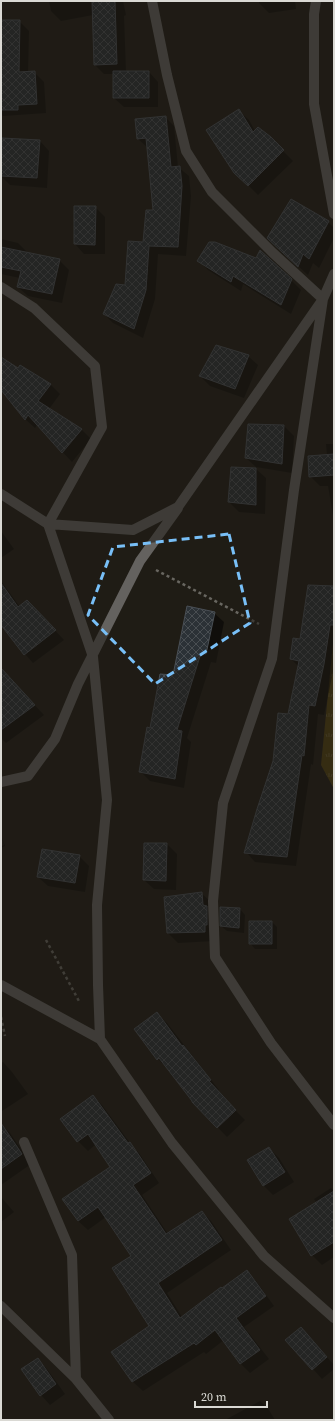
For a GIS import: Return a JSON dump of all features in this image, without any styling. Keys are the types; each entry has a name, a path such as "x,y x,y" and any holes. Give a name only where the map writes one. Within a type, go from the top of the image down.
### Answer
{"street":[{"path":"152,1 167,75 186,151 212,192 273,253 323,299"},
{"path":"316,1 314,14 314,104 334,214"},
{"path":"1,782 28,776 56,739 78,684 140,562 323,299 334,274"},
{"path":"1,287 34,308 95,366 102,426 48,524 93,657 107,800 97,905 100,1039"},
{"path":"323,299 294,490 272,659 223,803 213,901 215,957 271,1043 334,1125"},
{"path":"1,494 48,524 133,530 178,506"},
{"path":"1,985 100,1039 172,1143 264,1256 334,1318"},
{"path":"24,1142 72,1255 76,1379"},
{"path":"1,1306 76,1379 109,1420"}],"path":[{"path":"140,562 276,632"},
{"path":"46,940 82,1006"},
{"path":"1,1017 5,1036"}],"highlighted area":[{"path":"229,534 250,623 155,684 88,615 113,547"}],"green space":[{"path":"334,633 334,789 321,765"}],"building":[{"path":"92,1 115,1 117,64 94,65"},
{"path":"1,20 20,20 19,72 35,71 37,104 18,105 18,110 1,110"},
{"path":"113,71 149,71 149,98 113,98"},
{"path":"239,109 253,132 258,127 284,150 248,186 234,173 206,130"},
{"path":"166,116 171,167 180,166 182,186 178,247 149,246 146,290 134,329 103,314 116,284 125,285 128,241 143,242 146,210 153,210 146,138 137,139 135,119"},
{"path":"2,138 40,140 37,178 1,176"},
{"path":"291,199 329,221 309,259 303,254 298,267 267,238"},
{"path":"74,206 96,206 95,245 74,244"},
{"path":"209,242 215,242 256,258 260,250 292,279 281,305 233,276 231,282 197,261"},
{"path":"1,247 60,259 52,294 17,287 21,271 1,267"},
{"path":"216,345 249,355 235,389 199,376"},
{"path":"1,357 18,368 20,365 51,384 38,401 82,429 62,453 28,415 25,420 1,390"},
{"path":"248,424 284,425 282,464 245,458"},
{"path":"334,454 334,475 309,477 308,456"},
{"path":"231,467 256,468 256,505 228,502"},
{"path":"1,583 18,607 27,600 56,630 24,655 1,625"},
{"path":"308,585 334,586 334,625 330,625 324,664 315,706 309,705 304,756 302,755 287,857 244,853 273,761 278,713 288,714 299,661 290,659 293,638 300,639"},
{"path":"187,606 215,612 206,654 201,653 177,730 182,731 175,779 139,772 147,727 150,728 160,674 173,675"},
{"path":"1,668 35,705 1,730"},
{"path":"144,843 167,843 166,881 143,880"},
{"path":"42,849 80,855 75,883 37,877"},
{"path":"202,892 203,905 207,906 207,925 205,925 205,932 167,933 164,897"},
{"path":"220,907 240,908 239,928 220,926"},
{"path":"249,921 272,921 272,944 249,944"},
{"path":"157,1012 182,1046 183,1045 211,1080 209,1081 236,1110 217,1128 192,1102 159,1058 157,1060 134,1029"},
{"path":"93,1095 128,1143 130,1142 151,1173 133,1185 166,1234 202,1211 222,1240 158,1283 180,1318 221,1287 222,1288 247,1270 266,1296 236,1318 260,1350 240,1364 215,1330 196,1345 194,1343 132,1382 111,1352 149,1326 112,1268 131,1256 98,1207 78,1221 62,1199 110,1167 88,1134 77,1142 60,1119"},
{"path":"1,1123 22,1154 1,1169"},
{"path":"269,1147 285,1172 263,1186 247,1160"},
{"path":"334,1191 334,1242 311,1256 289,1219"},
{"path":"301,1327 327,1357 312,1370 285,1340"},
{"path":"38,1358 56,1384 40,1396 21,1369"}]}
